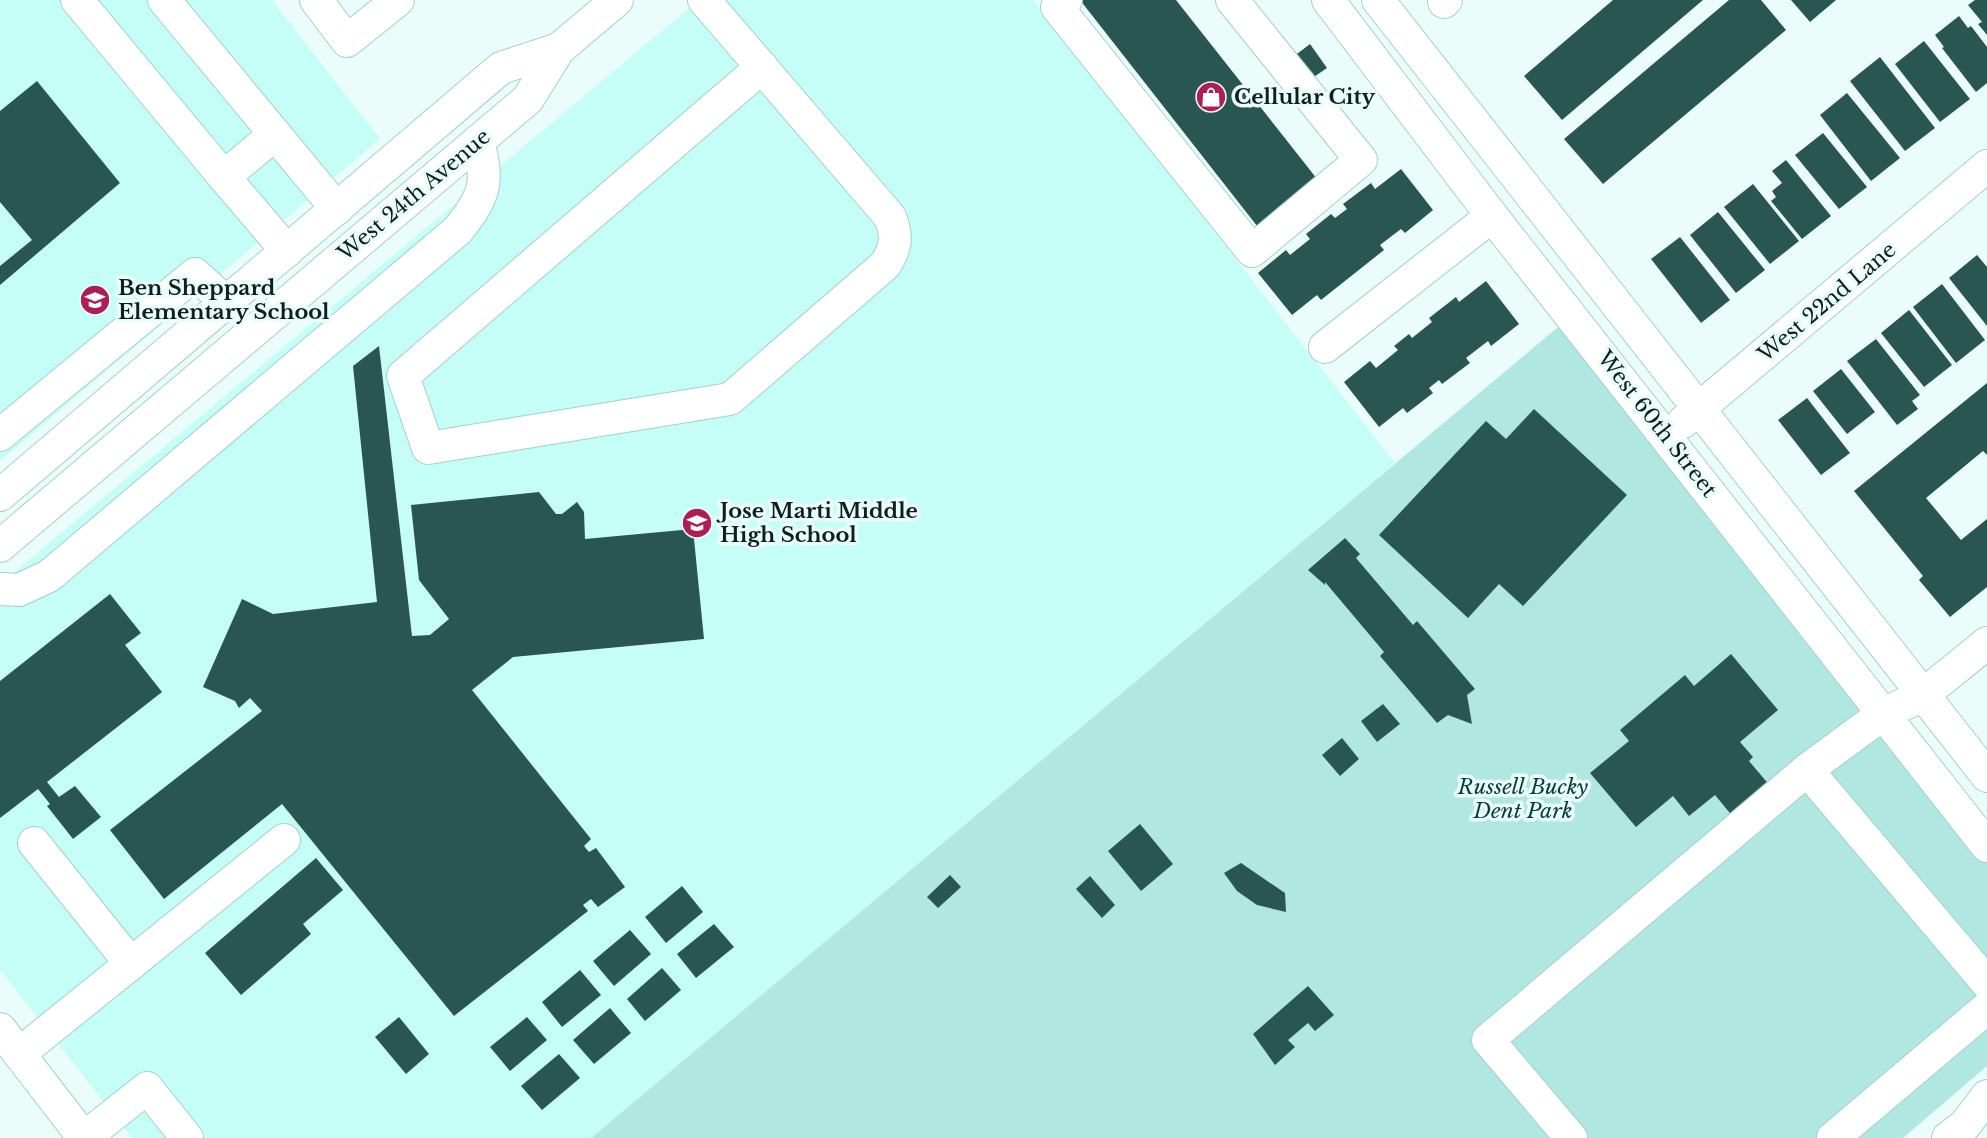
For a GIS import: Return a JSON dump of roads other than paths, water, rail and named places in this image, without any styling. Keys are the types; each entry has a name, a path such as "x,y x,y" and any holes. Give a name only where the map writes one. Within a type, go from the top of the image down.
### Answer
{"street":[{"path":"77,0 287,251"},
{"path":"164,0 337,209"},
{"path":"316,0 346,41 398,0"},
{"name":"West 24th Avenue","path":"0,547 528,99 559,49 617,0"},
{"path":"704,0 762,67 890,217 896,242 892,255 885,265 730,399 428,448 403,376 762,67"},
{"path":"1066,0 1057,7 1252,251 1361,160 1232,0"},
{"name":"West 60th Street","path":"1328,0 1492,216 1987,846"},
{"name":"West 60th Street","path":"1378,0 1987,776"},
{"name":"West 24th Avenue","path":"0,495 501,68 559,49"},
{"path":"1423,125 1450,127 1474,134 1496,150"},
{"path":"223,177 275,134"},
{"path":"0,589 19,590 49,576 458,230 483,192 485,176 478,141"},
{"name":"West 22nd Lane","path":"1665,435 1700,409 1987,166"},
{"path":"1325,346 1492,216"},
{"path":"0,435 195,274 227,303"},
{"path":"1571,1138 1488,1040 1807,770 1883,714 1923,695 1987,643"},
{"path":"1807,770 1987,983"},
{"path":"19,1054 284,840"},
{"path":"34,843 131,964"},
{"path":"1833,1138 1987,1008"},
{"path":"0,1029 84,1138 147,1088 187,1138"},
{"path":"1969,1130 1987,1096"}],"place":[{"name":"Cellular City","path":"1211,97"},
{"name":"Ben Sheppard Elementary School","path":"95,300"},
{"name":"Jose Marti Middle High School","path":"697,523"}],"park label":[{"name":"Russell Bucky Dent Park","path":"1523,799"}]}
